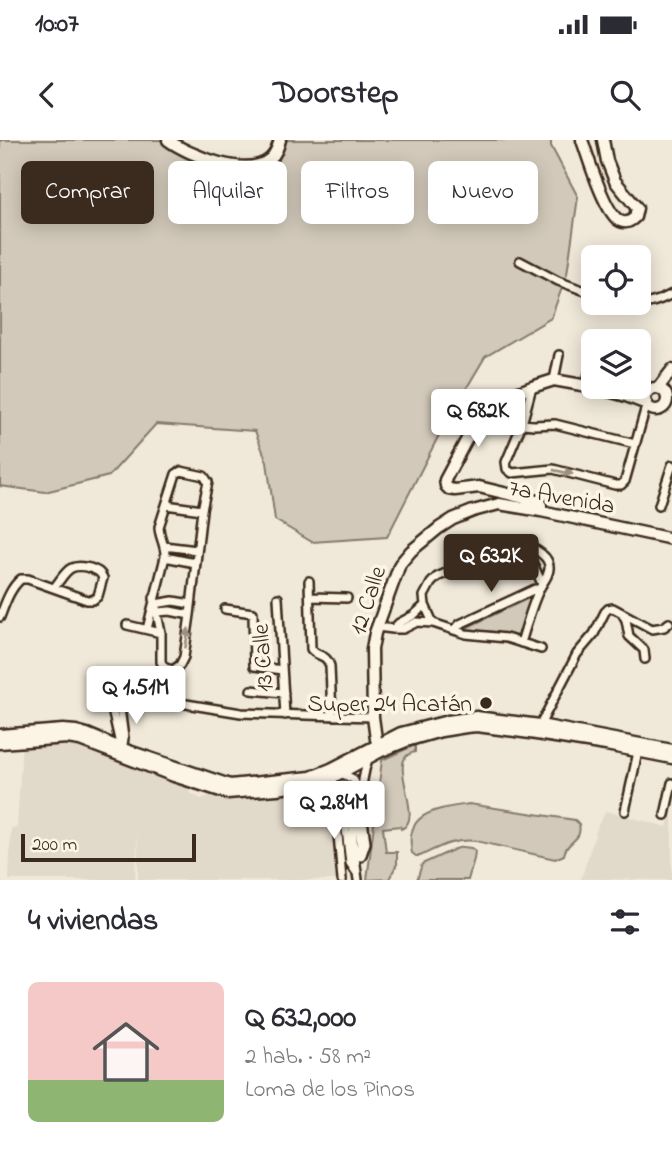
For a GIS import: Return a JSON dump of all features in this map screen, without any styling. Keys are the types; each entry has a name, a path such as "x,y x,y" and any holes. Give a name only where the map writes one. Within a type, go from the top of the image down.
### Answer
{"street":[{"path":"168,140 202,158 252,166 270,160 280,140"},
{"path":"582,140 596,181 611,211 621,222 628,222 634,219 637,208 615,181 603,140"},
{"path":"520,261 581,290"},
{"path":"651,303 672,293"},
{"path":"554,380 559,355"},
{"path":"666,396 672,370"},
{"path":"660,409 666,405 667,384 672,377"},
{"path":"541,511 541,505 537,501 479,487 455,490 447,488 445,481 483,407 490,402 554,380 581,384"},
{"path":"531,387 522,424 506,462 507,468 512,473 553,469 615,485 621,485 625,481 651,390 666,396"},
{"path":"637,399 651,409 672,413"},
{"path":"522,424 555,424 635,444"},
{"path":"659,505 672,465"},
{"path":"147,629 156,605 165,557 159,529 176,474 181,471 204,476 208,482 183,660 178,667 168,669"},
{"path":"166,505 202,510"},
{"name":"7a Avenida","path":"446,523 477,509 494,505 541,511 672,539"},
{"name":"12 Calle","path":"380,748 375,737 373,717 372,649 377,626 402,561 446,523"},
{"path":"433,623 425,605 425,596 437,577 515,542 543,556 548,561 549,570 521,643"},
{"path":"524,545 541,587"},
{"path":"164,546 197,550"},
{"path":"165,557 195,563"},
{"path":"0,617 17,581 21,579 28,579 54,589 87,600 93,600 98,596 103,578 98,571 77,566 68,569 54,589"},
{"path":"309,582 311,649 312,652 326,657 330,666 331,716"},
{"path":"454,630 472,618 541,587"},
{"path":"310,597 346,598"},
{"name":"13 Calle","path":"278,598 285,715"},
{"path":"156,605 173,601 191,604"},
{"path":"156,605 190,615"},
{"path":"156,605 161,633 161,662 168,669"},
{"path":"416,619 425,605"},
{"path":"539,729 577,654 594,634 608,609 613,608 652,629 664,627 669,622"},
{"path":"225,609 253,613 254,666 282,670"},
{"path":"622,613 629,636 644,650 645,659"},
{"path":"377,626 393,629 399,623 416,619 466,634 506,638 541,649"},
{"path":"127,625 161,633"},
{"path":"99,692 159,699 168,669"},
{"path":"251,691 284,693"},
{"path":"112,692 110,700 122,749"},
{"path":"122,749 124,738 119,700 125,693"},
{"path":"174,702 241,713 373,717"},
{"path":"0,735 63,730 88,734 174,776 226,793 317,783 368,759 401,733 466,718 489,718 672,758"},
{"path":"539,729 672,750"},
{"path":"0,743 67,738 80,740 122,749 230,785 298,779 323,773 380,748"},
{"path":"625,811 639,752"},
{"path":"357,876 352,834 368,759"},
{"path":"337,775 353,779 357,785 361,857 357,876"},
{"path":"337,775 342,880"},
{"path":"664,815 672,783"}],"shaded area":[{"path":"0,140 163,140 196,161 168,161 168,224 287,224 287,161 274,161 285,140 551,140 551,146 578,197 567,274 551,318 485,357 440,433 387,537 312,542 275,520 267,462 255,431 156,424 109,476 45,492 0,486"},
{"path":"529,598 518,637 467,630 468,627"},
{"path":"22,741 75,741 185,783 190,793 201,799 213,794 226,798 282,796 329,789 337,880 138,880 138,833 135,880 9,880 11,828 17,827"},
{"path":"415,745 415,752 407,755 403,765 410,817 401,829 400,826 383,828 386,852 397,852 397,864 389,879 367,880 382,760"},
{"path":"469,804 575,820 579,824 579,834 564,855 555,859 468,840 447,844 420,856 412,853 413,828 418,820 435,811"},
{"path":"672,805 672,880 581,879 598,825 606,811 667,827"},
{"path":"463,847 475,851 468,880 417,880 422,864"}],"place":[{"name":"Super 24 Acatán","path":"486,703"}]}
